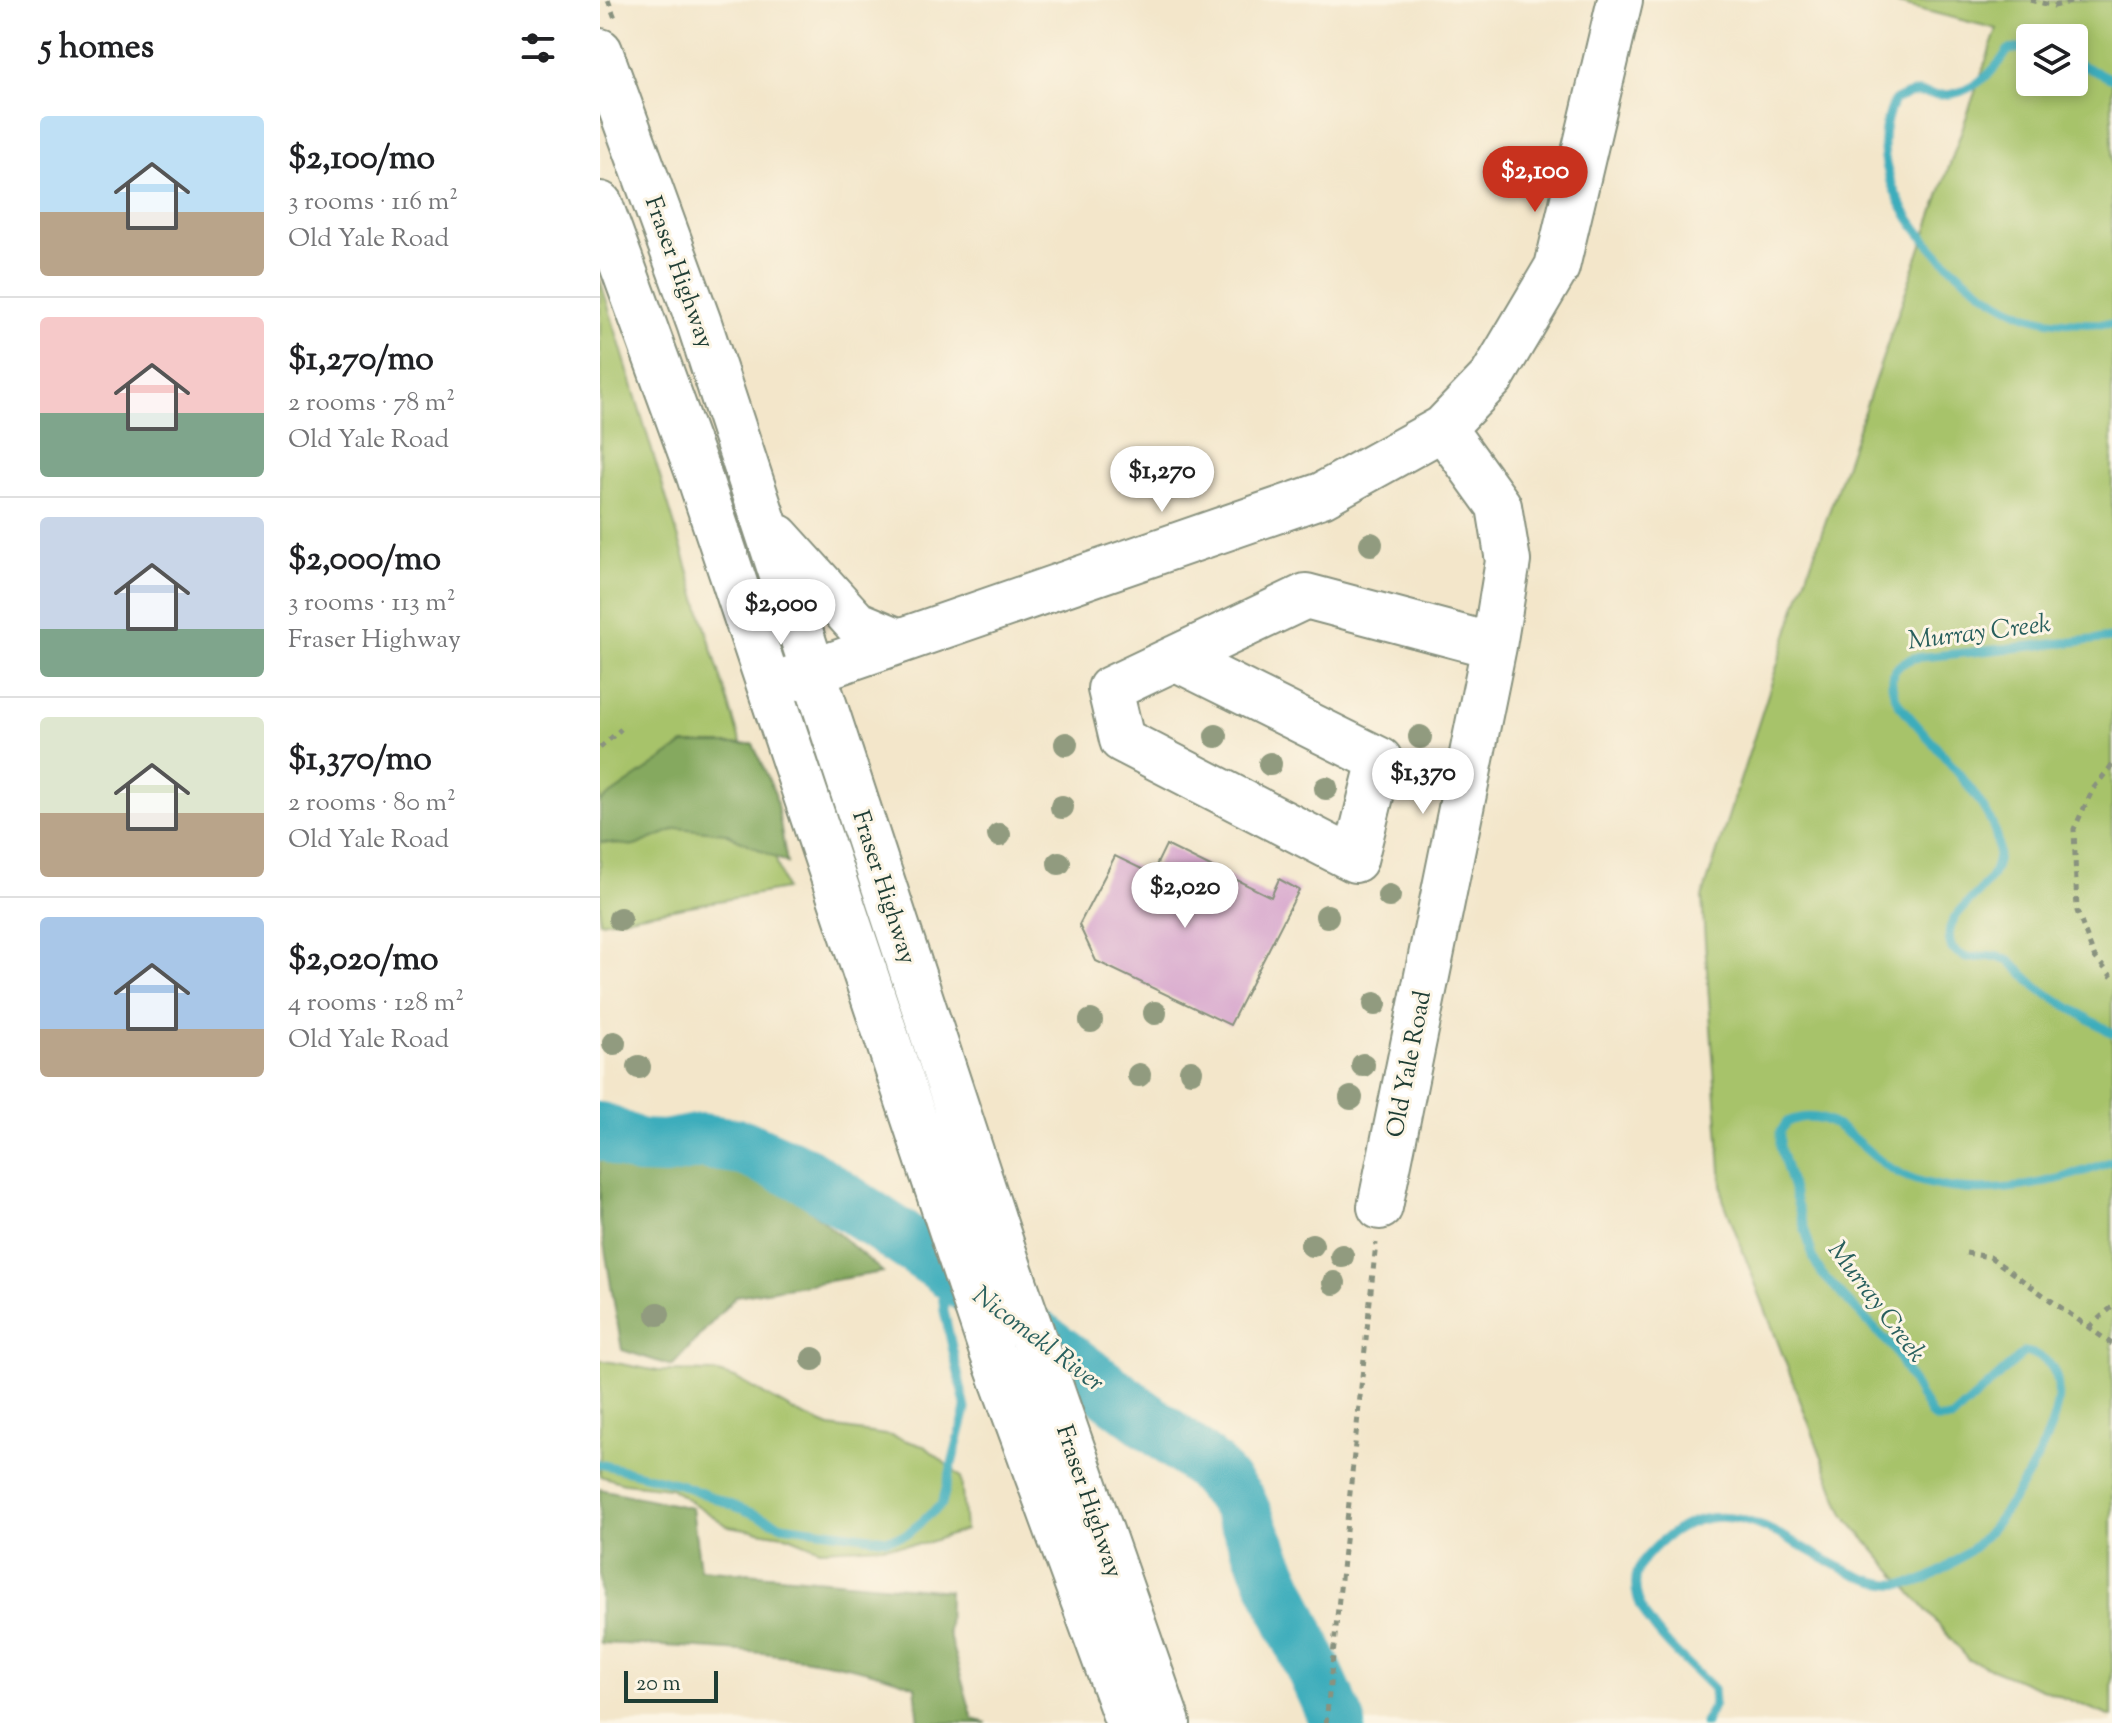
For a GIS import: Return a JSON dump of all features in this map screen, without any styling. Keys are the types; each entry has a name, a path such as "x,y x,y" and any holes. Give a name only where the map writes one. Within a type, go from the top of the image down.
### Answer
{"main road":[{"path":"770,687 1322,495 1443,428 1492,377 1557,267 1620,0"},
{"name":"Fraser Highway","path":"600,51 699,323 1009,1267 1168,1723"},
{"name":"Fraser Highway","path":"600,204 770,687 992,1352 1128,1723"},
{"name":"Old Yale Road","path":"1380,1207 1494,646 1508,561 1499,506 1443,428"},
{"path":"766,523 856,623 899,641"},
{"path":"1175,658 1391,764 1355,860 1122,740 1110,689 1175,658 1306,596 1494,646"}],"path":[{"path":"2030,0 2054,6 2079,0"},
{"path":"600,748 621,729"},
{"path":"2112,765 2093,789 2074,829 2077,911 2094,956 2112,977"},
{"path":"1326,1723 1380,1207"},
{"path":"1966,1253 1990,1257 2112,1344"},
{"path":"2089,1327 2112,1307"}],"green space":[{"path":"1883,0 2112,0 2112,1717 1969,1660 1844,1515 1723,1199 1702,898 1798,601 1997,29"},
{"path":"600,279 785,889 600,922"},
{"path":"684,744 753,744 775,794 787,863 725,833 678,828 635,846 600,842 600,802"},
{"path":"600,1146 639,1168 722,1155 788,1191 883,1272 736,1296 672,1366 622,1350 600,1220"},
{"path":"600,1360 658,1371 714,1372 735,1378 799,1414 830,1427 892,1436 926,1447 961,1477 965,1530 923,1544 820,1549 789,1536 728,1526 670,1488 624,1483 600,1476"},
{"path":"600,1489 692,1508 700,1569 949,1591 948,1632 973,1719 987,1723 919,1723 915,1686 841,1665 760,1653 600,1643"}],"building":[{"path":"1166,845 1271,897 1279,879 1299,890 1230,1025 1096,961 1079,925 1115,856 1152,874"}],"waterway":[{"name":"Murray Creek","path":"2016,49 2008,50 1989,74 1972,87 1952,94 1913,93 1894,101 1884,133 1886,165 1897,196 1915,226 1939,254 1993,298 2021,313 2043,320 2112,324"},
{"name":"Murray Creek","path":"2088,68 2112,79"},
{"name":"Murray Creek","path":"2112,638 1913,658 1899,666 1892,676 1899,704 1967,784 1995,832 1998,853 1994,871 1954,920 1949,933 1952,949 1966,958 1996,956 2009,960 2039,989 2112,1033"},
{"name":"Murray Creek","path":"1705,1723 1714,1704 1713,1689 1654,1628 1636,1592 1637,1574 1646,1557 1682,1527 1717,1517 1752,1523 1855,1574 1889,1584 1923,1580 1974,1547 2008,1507 2044,1445 2055,1413 2058,1385 2049,1364 2025,1352 1951,1419 1936,1419 1931,1415 1893,1348 1822,1274 1814,1260 1780,1147 1780,1132 1787,1122 1804,1117 1832,1123 1896,1171 1922,1182 1949,1188 2020,1187 2112,1161"},
{"name":"Nicomekl River","path":"600,1130 639,1147 665,1148 701,1141 742,1147 806,1175 939,1263 1208,1466 1239,1503 1338,1723"},
{"path":"600,1464 679,1484 782,1525 887,1539 907,1534 942,1504 966,1409 944,1311 939,1263"}]}
